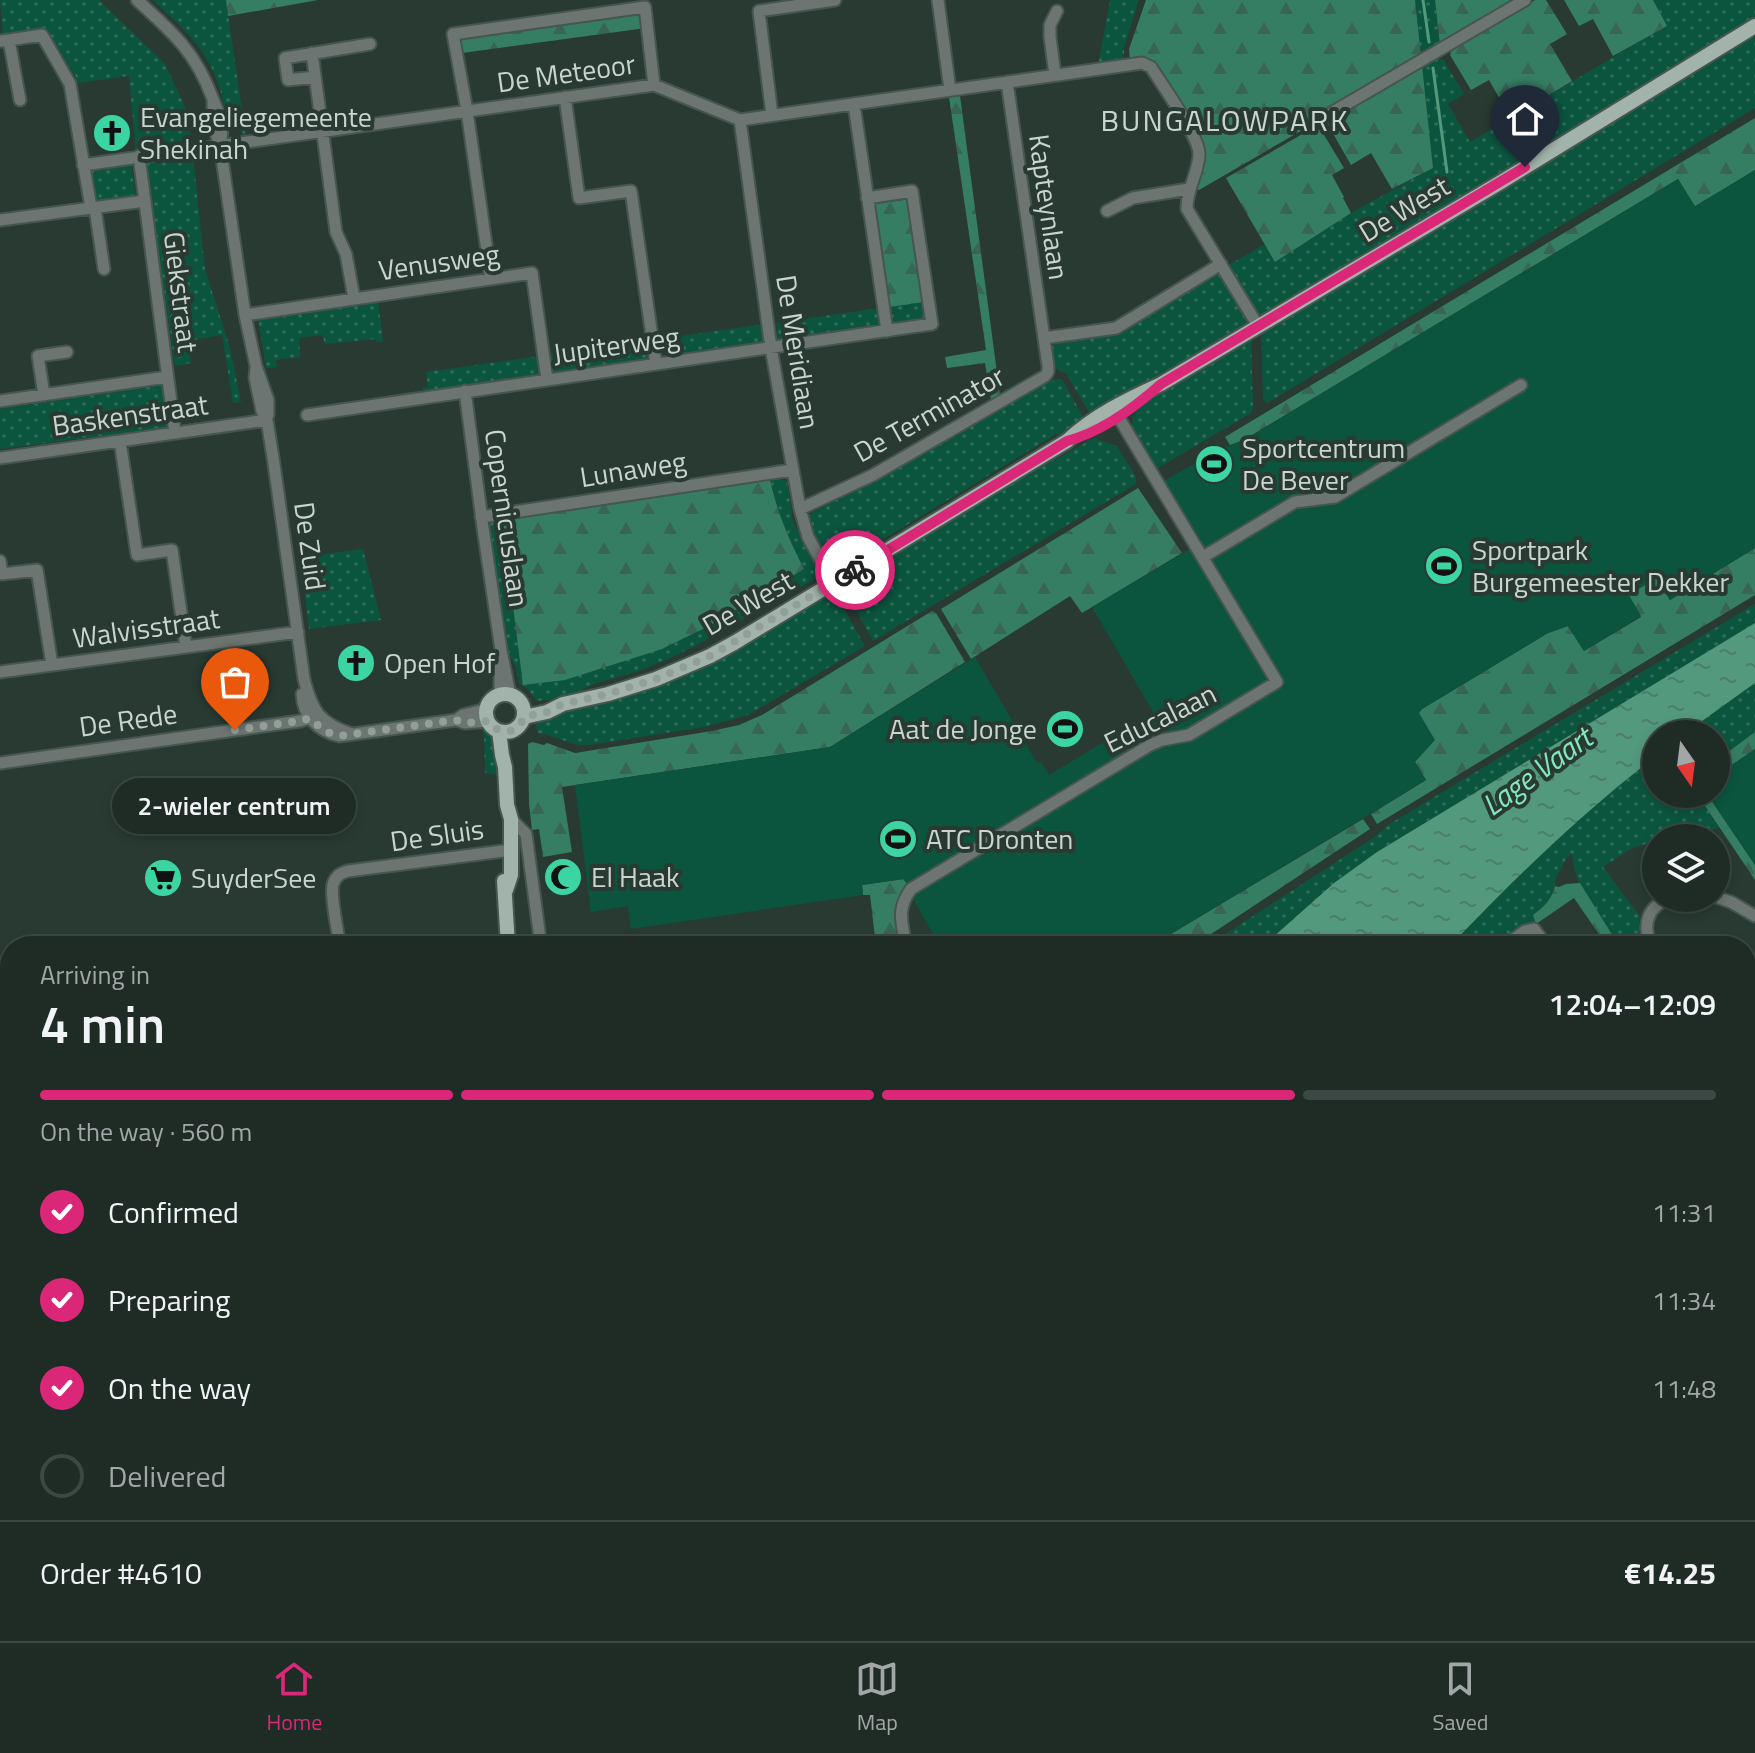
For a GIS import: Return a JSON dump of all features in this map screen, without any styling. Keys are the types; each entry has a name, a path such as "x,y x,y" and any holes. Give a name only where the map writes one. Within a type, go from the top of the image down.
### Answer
{"main road":[{"name":"De West","path":"523,711 546,703 563,704 608,694 656,679 710,656 1067,441 1081,428 1116,412 1134,396 1161,384 1501,182 1755,26"},
{"path":"496,723 521,723 523,711 515,697 505,695 491,700 496,723 509,756 505,767 509,812 502,817 511,875 506,890 509,936"}],"street":[{"name":"De Zuid","path":"137,0 188,50 202,71 213,99 212,119 220,145 245,315 256,366 268,400 267,420 304,679 309,699 319,716 339,730 352,734"},
{"path":"772,115 759,11 835,0"},
{"path":"938,0 950,90"},
{"path":"1322,122 1326,116 1525,0"},
{"path":"491,279 453,34 645,7 654,85"},
{"path":"1055,75 1050,25 1057,11"},
{"path":"20,100 4,40 42,35 70,84 104,269"},
{"path":"315,77 288,80 285,58 370,44"},
{"path":"312,53 336,232 346,254 354,298"},
{"path":"740,120 1142,63 1151,67 1196,141 1199,155 1187,209 1258,326"},
{"name":"Kapteynlaan","path":"1007,82 1044,338"},
{"name":"De Meteoor","path":"139,156 654,85 740,120"},
{"path":"565,97 579,198 631,191 656,364"},
{"path":"854,104 887,331"},
{"name":"De Meridiaan","path":"740,120 771,348 792,470 808,537 834,584"},
{"path":"83,165 139,156"},
{"name":"Giekstraat","path":"139,156 175,433"},
{"path":"1107,211 1133,198 1189,189"},
{"name":"Jupiterweg","path":"307,415 932,324 912,191 867,198"},
{"path":"0,220 145,201"},
{"path":"1044,338 1116,328 1221,264"},
{"name":"Venusweg","path":"245,315 532,273 547,380"},
{"name":"De Terminator","path":"800,509 873,475 1045,376 1048,366 1044,338"},
{"path":"44,395 38,356 67,352"},
{"path":"0,401 167,377"},
{"path":"1203,557 1295,502 1335,497 1521,385"},
{"name":"Copernicuslaan","path":"465,391 505,695"},
{"name":"Educalaan","path":"904,936 900,915 903,899 911,889 1150,745 1193,733 1277,682 1116,412"},
{"name":"Baskenstraat","path":"0,458 267,420"},
{"path":"120,441 137,555 172,550 186,647"},
{"name":"Lunaweg","path":"481,517 792,470"},
{"path":"0,561 2,574 37,570 52,665"},
{"name":"Walvisstraat","path":"0,672 298,632"},
{"name":"De Zuid","path":"304,679 302,699 305,720"},
{"path":"305,720 339,736 456,720 463,715 496,723"},
{"name":"De Rede","path":"0,763 305,720"},
{"path":"509,812 526,834 540,936"},
{"name":"De Sluis","path":"339,936 332,889 338,876 348,871 506,850"},
{"path":"1730,902 1755,916"},
{"path":"1647,936 1646,924 1650,912"},
{"path":"1518,936 1534,929 1539,936"}],"shaded area":[{"path":"0,0 99,0 165,64 186,109 192,145 136,152 129,76 77,83 45,30 3,35"},
{"path":"153,0 226,0 246,137 227,119 217,80 202,52 182,27"},
{"path":"1110,0 1139,0 1124,48 1124,63 1098,66"},
{"path":"1415,0 1435,0 1440,45 1421,56"},
{"path":"1653,0 1755,0 1755,22 1265,316 1255,312 1229,265 1265,244 1276,261 1351,213 1433,168 1422,65 1435,58 1443,59 1464,94 1448,104 1470,142 1666,26"},
{"path":"1755,32 1755,108 1267,403 1263,399 1261,329"},
{"path":"193,157 205,269 230,348 241,402 233,403 222,335 188,341 191,363 175,366 146,163"},
{"path":"131,165 136,198 96,204 91,171"},
{"name":"Sportpark Burgemeester Dekker","path":"1755,170 1755,548 1670,600 1656,578 1629,595 1641,616 1584,651 1568,626 1548,633 1422,709 1419,713 1435,740 1415,762 1426,780 1168,936 934,936 903,879 862,885 863,895 631,929 628,906 591,912 575,785 830,747 975,657 1037,763 1041,762 1049,775 1114,736 1122,750 1153,731 1145,717 1153,712 1092,607 1202,542 1164,481 1222,448 1246,439 1678,179 1695,206"},
{"path":"1220,271 1248,319 1247,324 1206,351 1091,416 1066,373 1052,367 1049,342 1134,322"},
{"path":"378,300 383,342 376,342 375,339 325,344 322,335 299,338 300,357 276,360 277,367 266,368 258,318"},
{"path":"924,302 927,324 893,328 890,307"},
{"path":"879,308 882,330 779,344 776,323"},
{"path":"765,324 768,345 673,358 664,353 659,339"},
{"path":"1251,335 1251,413 1158,468 1134,433 1131,425 1134,415 1144,403 1175,381"},
{"path":"647,341 645,362 554,374 551,355"},
{"path":"540,356 543,376 423,392 422,388 428,387 426,372"},
{"path":"1062,379 1085,420 1064,435 1056,434 833,570 817,542 807,515 851,493 1045,381 1048,383"},
{"path":"163,385 169,427 0,449 0,409"},
{"path":"1094,438 1117,446 1136,477 1136,484 873,641 843,586"},
{"path":"770,480 787,481 793,522 822,575 668,659 596,683 565,698 537,701 519,683 516,667 505,648 487,521 502,519 524,684 662,649 709,626 803,569 779,516"},
{"path":"363,549 381,620 309,629 300,557"},
{"path":"835,593 865,646 748,715 704,727 589,745 538,733 538,718 734,650"},
{"path":"1755,604 1755,623 1377,852 1334,883 1274,936 1222,936 1373,838 1391,823"},
{"path":"1755,683 1755,732 1730,751 1730,720 1703,720"},
{"path":"478,726 485,729 493,740 498,775 485,773 484,733"},
{"path":"1755,749 1755,865 1716,808 1730,808 1730,766"},
{"path":"1642,767 1642,808 1706,808 1717,824 1642,824 1642,845 1603,867 1640,917 1641,936 1611,934 1579,883 1572,853 1556,878 1552,896 1533,915 1536,924 1522,925 1509,936 1460,936 1550,847"}],"green space":[{"path":"226,0 318,0 228,16"},
{"path":"1146,0 1415,0 1421,56 1318,121 1199,190 1194,189 1203,146 1152,60 1130,62 1129,49"},
{"path":"1435,0 1519,0 1440,45"},
{"path":"1535,0 1546,0 1567,34 1550,44 1572,81 1504,122 1494,105 1501,101 1489,80 1471,90 1450,55 1453,47"},
{"path":"1564,0 1653,0 1667,26 1613,56 1593,19 1579,26"},
{"path":"643,12 646,28 462,53 461,37"},
{"path":"1422,65 1433,168 1392,189 1371,153 1351,165 1327,123"},
{"path":"960,96 1000,395 991,400 985,363 947,368 945,357 986,350 949,97"},
{"path":"1755,118 1755,170 1695,207 1678,179 1247,438 1243,466 1225,437"},
{"path":"1318,125 1344,168 1332,175 1351,213 1275,262 1226,178"},
{"path":"910,199 924,302 890,307 874,204"},
{"path":"770,480 784,526 804,569 709,626 662,649 565,680 523,685 502,519"},
{"path":"1138,488 1182,553 1082,613 1070,596 971,659 941,609"},
{"path":"1755,548 1755,595 1377,824 1371,814 1426,780 1415,762 1418,713 1422,709 1548,633 1568,626 1584,651 1641,617 1628,595 1656,578 1670,600"},
{"path":"932,611 965,662 830,747 562,787 572,852 543,857 539,829 532,830 528,744 547,743 575,753 739,725 762,715"},
{"path":"1755,732 1755,749 1730,766 1730,751"},
{"path":"1706,808 1716,808 1727,824 1717,824"},
{"path":"1363,819 1370,829 1208,936 1168,936"},
{"path":"1730,828 1755,865 1755,880 1730,843"},
{"path":"904,879 909,886 902,936 875,936 870,895 863,895 862,885"},
{"path":"1580,883 1614,936 1600,936 1574,898 1536,924 1533,915 1547,902 1555,886"}],"water":[{"name":"Lage Vaart","path":"1755,623 1755,683 1703,720 1642,720 1642,767 1550,847 1460,936 1274,936 1334,883 1377,852"}],"waterway":[{"path":"1423,0 1429,42"},
{"path":"1433,68 1447,172"}],"way so far":[{"path":"235,730 310,718 324,731 339,736 456,720 465,723 488,721 494,729 511,731 524,717 656,679 710,656 855,570"}],"place":[{"name":"Evangeliegemeente Shekinah","path":"112,133"},
{"name":"Sportcentrum De Bever","path":"1214,464"},
{"name":"Sportpark Burgemeester Dekker","path":"1444,566"},
{"name":"Open Hof","path":"356,663"},
{"name":"Aat de Jonge","path":"1065,729"},
{"name":"2-wieler centrum","path":"235,730"},
{"name":"ATC Dronten","path":"898,839"},
{"name":"El Haak","path":"563,877"},
{"name":"SuyderSee","path":"163,878"}],"district":[{"name":"BUNGALOWPARK","path":"1225,121"}],"route":[{"path":"855,570 1067,441 1083,437 1138,405 1161,384 1525,167"}]}
